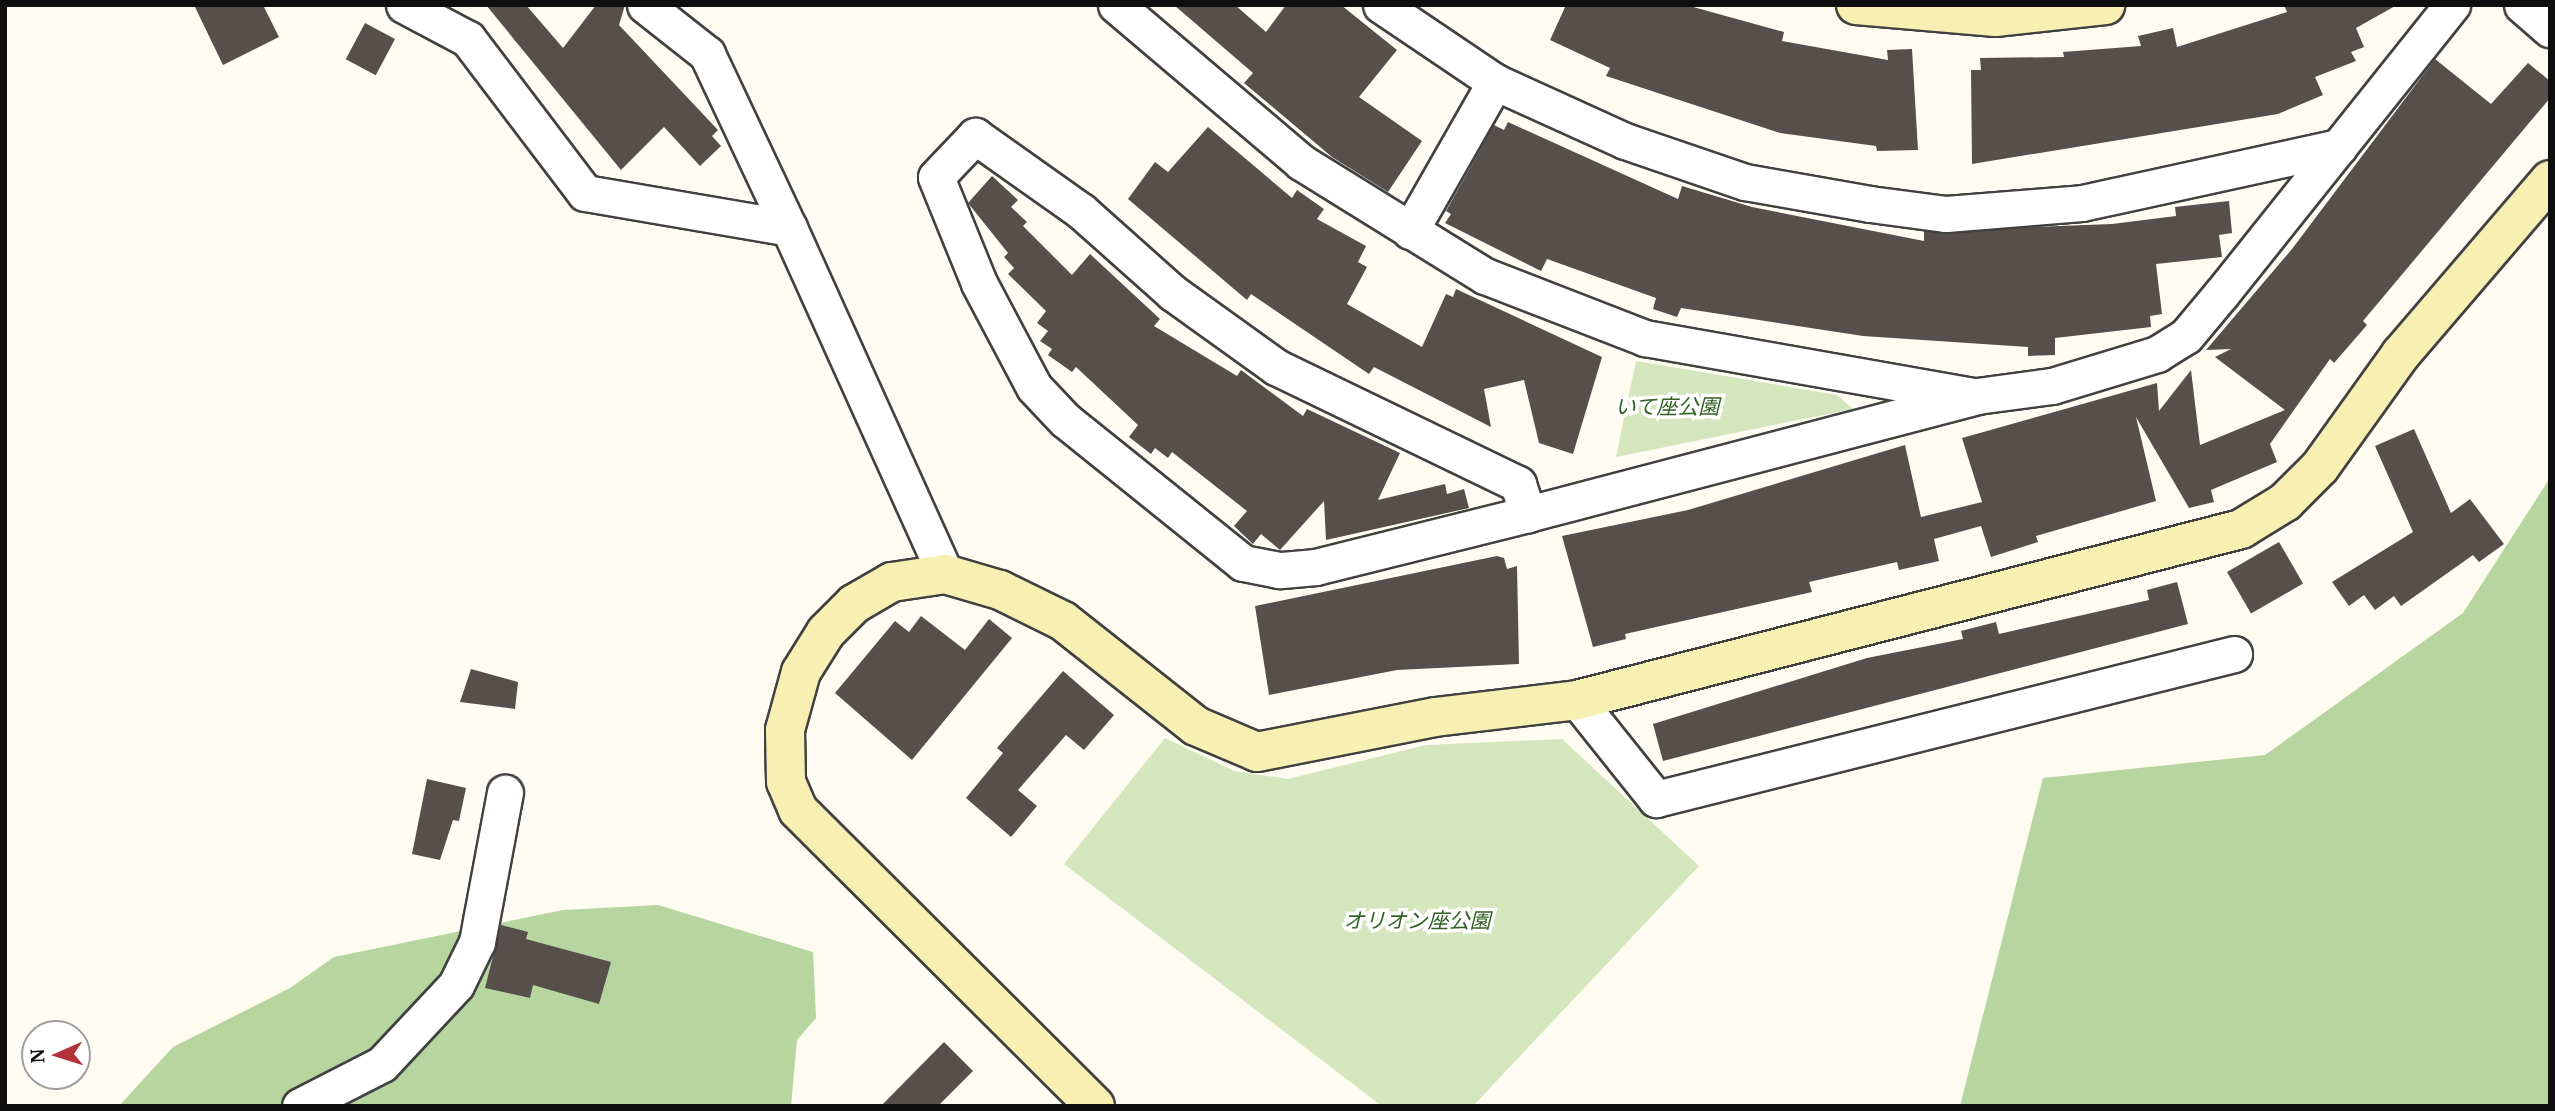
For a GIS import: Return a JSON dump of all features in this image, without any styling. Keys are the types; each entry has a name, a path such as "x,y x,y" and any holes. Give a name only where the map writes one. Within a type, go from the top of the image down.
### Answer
{"street":[{"path":"404,5 468,39 585,193 789,228"},
{"path":"645,5 707,54 789,228 945,574"},
{"path":"1116,5 1301,163 1485,276 1645,338 1977,397"},
{"path":"1381,5 1495,82 1625,141 1745,182 1946,214 2082,203 2339,147"},
{"path":"1856,5 1956,11 2105,5"},
{"path":"1528,514 1518,484 1276,367 1173,293 1081,211 975,136 936,177 979,283 1034,387 1065,420 1243,563 1279,570 1316,567 1528,514 1977,397 2052,386 2157,354 2186,336 2452,5"},
{"path":"2522,5 2550,29"},
{"path":"1410,231 1495,82"},
{"path":"1095,1106 798,810 786,782 785,730 801,672 825,632 854,604 892,582 945,574 1000,590 1063,621 1196,726 1257,752 1435,717 1577,700 2241,529 2285,502 2320,467 2401,354 2550,180"},
{"path":"1577,700 1656,799 2234,654"},
{"path":"300,1106 382,1064 456,985 477,942 505,793"}],"green space":[{"name":"いて座公園","path":"1636,361 1837,395 1853,409 1616,457"},
{"path":"2550,478 2550,1106 1960,1106 2043,778 2265,755 2463,613"},
{"name":"オリオン座公園","path":"1165,738 1234,771 1288,779 1426,745 1562,739 1699,866 1473,1106 1382,1106 1064,864"},
{"path":"658,905 813,952 816,1018 797,1040 791,1106 119,1106 173,1047 290,988 334,957 563,910"}],"building":[{"path":"194,5 263,5 279,37 223,65"},
{"path":"486,5 526,5 563,48 596,5 625,5 619,25 718,130 712,136 721,146 700,166 664,127 621,170"},
{"path":"1174,5 1235,5 1266,32 1286,5 1341,5 1397,50 1359,97 1422,141 1388,192 1332,157 1244,83 1253,73"},
{"path":"1566,5 1686,5 1784,32 1782,41 1888,60 1887,50 1912,49 1918,150 1877,151 1876,146 1780,133 1606,76 1610,68 1550,40"},
{"path":"2284,5 2397,5 2356,28 2364,47 2351,52 2356,61 2315,77 2323,95 2278,114 1972,164 1971,70 1981,70 1980,58 2064,57 2063,52 2141,46 2138,36 2173,28 2177,47 2287,12"},
{"path":"365,23 395,39 376,75 346,59"},
{"path":"2435,59 2491,104 2528,63 2550,81 2550,98 2363,321 2367,325 2334,363 2330,359 2270,444 2277,462 2211,490 2214,502 2189,508 2136,417 2156,501 2036,536 2038,542 1991,557 1981,526 1934,539 1939,561 1899,570 1897,562 1809,582 1812,592 1625,634 1626,639 1593,647 1562,536 1688,510 1905,445 1921,517 1982,502 1962,438 2157,383 2159,411 2191,370 2200,445 2285,410 2215,357 2231,349 2206,350 2292,249"},
{"path":"1508,122 1678,199 1682,186 1752,207 1924,241 1924,231 2112,224 2176,216 2175,207 2229,201 2232,233 2219,235 2222,257 2156,264 2162,314 2150,316 2151,327 2055,338 2055,355 2028,356 2028,347 1863,336 1681,308 1677,317 1653,309 1656,298 1547,259 1541,271 1445,223 1451,214 1446,211 1494,125 1504,130"},
{"path":"1208,127 1292,198 1297,190 1324,209 1317,219 1366,246 1358,262 1367,267 1347,304 1422,347 1446,294 1453,297 1456,289 1602,357 1573,454 1539,443 1524,380 1484,389 1491,427 1374,367 1369,374 1251,294 1247,300 1128,199 1155,162 1168,172"},
{"path":"992,176 1018,200 1011,207 1027,222 1023,226 1072,275 1090,254 1160,319 1154,326 1237,376 1241,370 1303,416 1307,409 1400,453 1378,500 1445,484 1447,494 1464,489 1469,508 1326,540 1324,501 1280,550 1261,534 1253,544 1234,526 1247,511 1172,452 1168,458 1155,448 1151,454 1129,437 1138,425 1076,367 1072,372 1048,355 1052,349 1040,341 1048,331 1037,323 1046,311 1008,274 1014,268 1004,257 1008,253 968,203"},
{"path":"2414,429 2451,513 2470,499 2504,544 2479,562 2473,555 2401,606 2394,596 2375,610 2364,595 2349,606 2332,582 2413,532 2375,446"},
{"path":"2279,542 2303,584 2251,614 2227,572"},
{"path":"1497,556 1504,558 1507,569 1517,566 1519,664 1397,670 1269,695 1255,606"},
{"path":"2177,582 2188,624 1663,761 1653,724 1867,658 1963,639 1961,631 1996,622 1999,634 2149,600 2147,590"},
{"path":"921,616 965,650 989,619 1012,638 912,760 835,693 895,621 909,632"},
{"path":"471,669 518,682 515,709 460,702"},
{"path":"1063,671 1114,715 1084,750 1066,735 1018,790 1037,806 1011,837 966,798 1003,753 997,748"},
{"path":"427,779 466,788 459,821 453,820 440,860 412,854"},
{"path":"501,925 528,932 526,939 611,962 599,1004 533,985 530,998 485,988"},
{"path":"944,1042 973,1071 938,1106 881,1106"}]}
